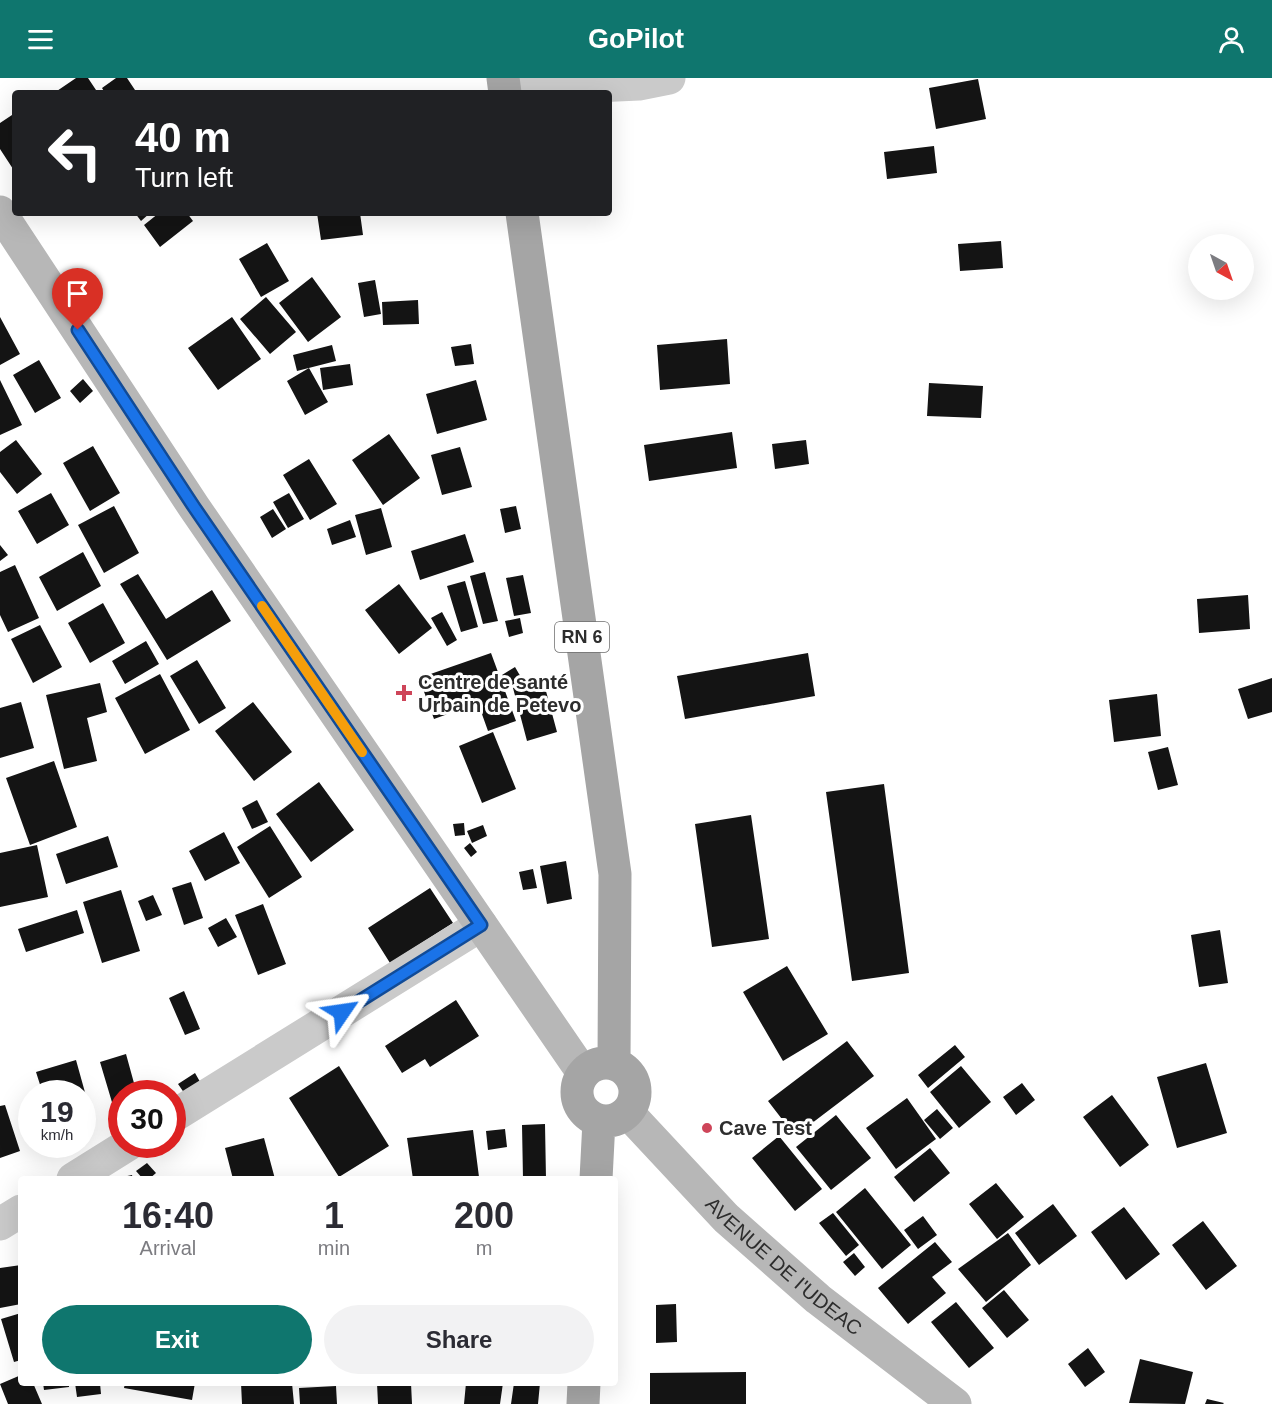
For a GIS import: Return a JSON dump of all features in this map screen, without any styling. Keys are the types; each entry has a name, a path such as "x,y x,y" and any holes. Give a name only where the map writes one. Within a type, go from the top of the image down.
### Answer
{"main road":[{"name":"RN 6","path":"522,216 615,874 614,1063"},
{"path":"597,1176 614,1117 635,1099 635,1083 628,1070 614,1063 597,1064 583,1073 578,1084 577,1096 588,1116 614,1117"},
{"path":"582,1404 584,1386"}],"street":[{"path":"504,87 639,84 669,78"},
{"path":"0,212 194,507 583,1073"},
{"path":"186,1109 481,925"},
{"name":"AVENUE DE I'UDEAC","path":"614,1117 818,1299 955,1404"},
{"path":"78,1176 108,1157"},
{"path":"0,1224 18,1213"}],"building":[{"path":"76,78 88,78 96,90 58,90"},
{"path":"116,78 127,78 135,90 103,90 102,88"},
{"path":"978,79 986,119 936,129 929,88"},
{"path":"12,115 12,167 0,149 0,123"},
{"path":"934,146 937,173 887,179 884,152"},
{"path":"137,216 147,216 141,221"},
{"path":"155,216 189,216 193,221 160,247 144,225"},
{"path":"317,216 360,216 363,235 321,240"},
{"path":"1001,241 1003,268 960,271 958,244"},
{"path":"267,243 289,281 261,297 239,259"},
{"path":"312,277 341,317 308,342 279,303"},
{"path":"375,280 381,314 364,317 358,283"},
{"path":"266,297 296,332 270,354 240,319"},
{"path":"418,300 419,324 383,325 382,302"},
{"path":"0,317 20,354 0,365"},
{"path":"232,317 261,359 218,390 188,348"},
{"path":"727,339 730,384 660,390 657,345"},
{"path":"471,344 474,364 455,366 451,347"},
{"path":"332,345 336,361 297,371 293,355"},
{"path":"39,360 61,398 35,413 13,375"},
{"path":"350,364 353,385 323,390 320,368"},
{"path":"309,368 328,402 305,415 287,381"},
{"path":"83,379 93,391 80,403 70,391"},
{"path":"0,380 22,425 0,435"},
{"path":"476,380 487,420 437,434 426,394"},
{"path":"929,383 983,386 981,418 927,416"},
{"path":"732,432 737,468 649,481 644,445"},
{"path":"389,434 420,478 383,505 352,460"},
{"path":"16,440 42,474 17,494 0,472 0,452"},
{"path":"806,440 809,464 775,469 772,444"},
{"path":"93,446 120,493 90,511 63,463"},
{"path":"460,447 472,487 442,495 431,455"},
{"path":"309,459 337,504 310,520 283,475"},
{"path":"51,493 69,525 37,544 18,511"},
{"path":"289,493 304,519 288,528 273,502"},
{"path":"114,506 139,553 104,573 78,525"},
{"path":"516,506 521,529 505,533 500,509"},
{"path":"381,508 392,547 366,555 355,515"},
{"path":"273,509 286,529 272,538 260,517"},
{"path":"350,520 356,537 332,545 327,529"},
{"path":"465,534 474,562 420,580 411,551"},
{"path":"0,545 8,555 0,561"},
{"path":"83,552 101,586 57,611 39,577"},
{"path":"15,565 39,618 8,632 0,615 0,572"},
{"path":"485,572 498,621 483,624 470,576"},
{"path":"138,574 166,619 212,590 231,621 167,660 120,584"},
{"path":"523,575 531,613 514,616 506,578"},
{"path":"465,581 478,627 461,632 447,586"},
{"path":"399,584 432,628 399,654 365,610"},
{"path":"1248,595 1250,629 1199,633 1197,599"},
{"path":"103,603 125,643 90,663 68,623"},
{"path":"442,612 457,640 447,646 431,618"},
{"path":"520,618 523,633 509,637 505,621"},
{"path":"40,625 62,667 33,683 11,639"},
{"path":"146,641 159,664 125,684 112,661"},
{"path":"491,653 516,721 488,731 478,703 434,719 419,678"},
{"path":"808,653 815,696 685,719 677,676"},
{"path":"197,660 226,708 199,724 170,676"},
{"path":"515,667 522,679 509,687 502,675"},
{"path":"160,674 190,730 145,754 115,698"},
{"path":"1272,678 1272,712 1248,719 1238,689"},
{"path":"543,680 557,732 527,741 513,688"},
{"path":"100,683 107,712 87,718 97,761 64,769 46,695"},
{"path":"1157,694 1161,736 1114,742 1109,700"},
{"path":"21,702 34,748 0,758 0,708"},
{"path":"253,702 292,752 254,781 215,731"},
{"path":"493,732 516,789 482,803 459,746"},
{"path":"1168,747 1178,785 1158,790 1148,752"},
{"path":"54,761 77,827 30,845 6,778"},
{"path":"319,782 354,830 311,862 276,814"},
{"path":"884,784 909,973 852,981 826,792"},
{"path":"257,800 268,822 252,829 242,808"},
{"path":"751,815 769,939 712,947 695,824"},
{"path":"464,823 465,835 455,836 453,824"},
{"path":"483,825 487,836 472,843 467,831"},
{"path":"270,826 302,877 269,898 237,847"},
{"path":"224,832 240,863 205,881 189,851"},
{"path":"108,836 118,867 66,884 56,854"},
{"path":"470,843 477,852 471,857 464,848"},
{"path":"37,845 48,897 0,907 0,853"},
{"path":"566,861 572,899 547,904 540,866"},
{"path":"533,869 537,888 523,890 519,872"},
{"path":"191,882 203,918 184,925 172,888"},
{"path":"430,888 453,923 390,963 368,928"},
{"path":"121,890 140,951 102,963 83,902"},
{"path":"153,895 162,915 146,921 138,901"},
{"path":"263,904 286,964 258,975 235,915"},
{"path":"77,910 84,933 26,952 18,929"},
{"path":"226,918 237,937 218,947 208,928"},
{"path":"1220,930 1228,983 1199,987 1191,935"},
{"path":"787,966 828,1034 783,1061 743,992"},
{"path":"184,991 200,1029 185,1035 169,998"},
{"path":"456,1000 479,1036 430,1067 425,1059 402,1073 385,1046"},
{"path":"847,1041 874,1076 795,1136 768,1101"},
{"path":"955,1045 965,1057 928,1088 918,1075"},
{"path":"126,1054 133,1080 108,1080 108,1089 100,1062"},
{"path":"76,1060 82,1080 39,1080 36,1072"},
{"path":"1206,1063 1227,1133 1177,1148 1157,1077"},
{"path":"339,1066 389,1146 338,1176 289,1098"},
{"path":"961,1066 991,1102 959,1128 930,1092"},
{"path":"195,1073 203,1087 187,1097 184,1080"},
{"path":"1022,1083 1035,1100 1016,1115 1003,1097"},
{"path":"1112,1095 1149,1145 1120,1167 1083,1117"},
{"path":"907,1098 936,1139 896,1169 866,1128"},
{"path":"5,1105 18,1145 18,1152 0,1158 0,1106"},
{"path":"937,1109 953,1128 940,1139 924,1120"},
{"path":"836,1115 871,1158 831,1190 796,1147"},
{"path":"545,1124 546,1176 523,1176 522,1125"},
{"path":"505,1129 507,1147 488,1150 486,1131"},
{"path":"473,1130 479,1176 413,1176 407,1138"},
{"path":"779,1136 822,1189 795,1211 752,1158"},
{"path":"264,1138 274,1176 232,1176 225,1148"},
{"path":"930,1148 950,1173 914,1202 894,1177"},
{"path":"147,1163 156,1173 152,1176 140,1176 136,1171"},
{"path":"996,1183 1024,1217 997,1239 969,1204"},
{"path":"865,1188 911,1245 882,1269 836,1212"},
{"path":"1053,1204 1077,1236 1039,1265 1015,1233"},
{"path":"1124,1207 1160,1254 1126,1280 1091,1232"},
{"path":"833,1213 859,1245 846,1256 819,1223"},
{"path":"923,1216 937,1235 918,1249 904,1230"},
{"path":"1203,1221 1237,1266 1206,1290 1172,1245"},
{"path":"1008,1233 1031,1265 986,1302 958,1269"},
{"path":"935,1242 952,1262 932,1277 946,1293 908,1324 878,1288"},
{"path":"854,1253 865,1267 855,1276 843,1262"},
{"path":"18,1265 18,1305 0,1308 0,1268"},
{"path":"1004,1290 1029,1320 1007,1338 982,1308"},
{"path":"956,1302 994,1348 969,1368 931,1322"},
{"path":"676,1304 677,1342 656,1343 656,1305"},
{"path":"18,1314 18,1361 14,1362 1,1319"},
{"path":"1088,1348 1105,1372 1085,1387 1068,1364"},
{"path":"1140,1359 1193,1372 1185,1404 1129,1403"},
{"path":"746,1372 746,1404 650,1404 650,1373"},
{"path":"18,1376 18,1386 34,1386 42,1404 8,1404 0,1384"},
{"path":"43,1386 69,1386 69,1387 44,1390"},
{"path":"75,1386 100,1386 101,1394 77,1397"},
{"path":"124,1386 194,1386 192,1400 124,1388"},
{"path":"241,1386 292,1386 294,1404 242,1404"},
{"path":"336,1386 337,1404 300,1404 299,1388"},
{"path":"377,1386 411,1386 412,1404 378,1404"},
{"path":"466,1386 503,1386 500,1404 464,1404"},
{"path":"514,1386 540,1386 538,1404 511,1404"},
{"path":"1207,1399 1224,1403 1205,1404"}],"slow traffic":[{"path":"262,606 362,752"}],"place":[{"name":"Centre de santé Urbain de Petevo","path":"404,693"},
{"name":"Cave Test","path":"707,1128"}],"route":[{"path":"78,330 194,507 481,925 342,1012"}]}
